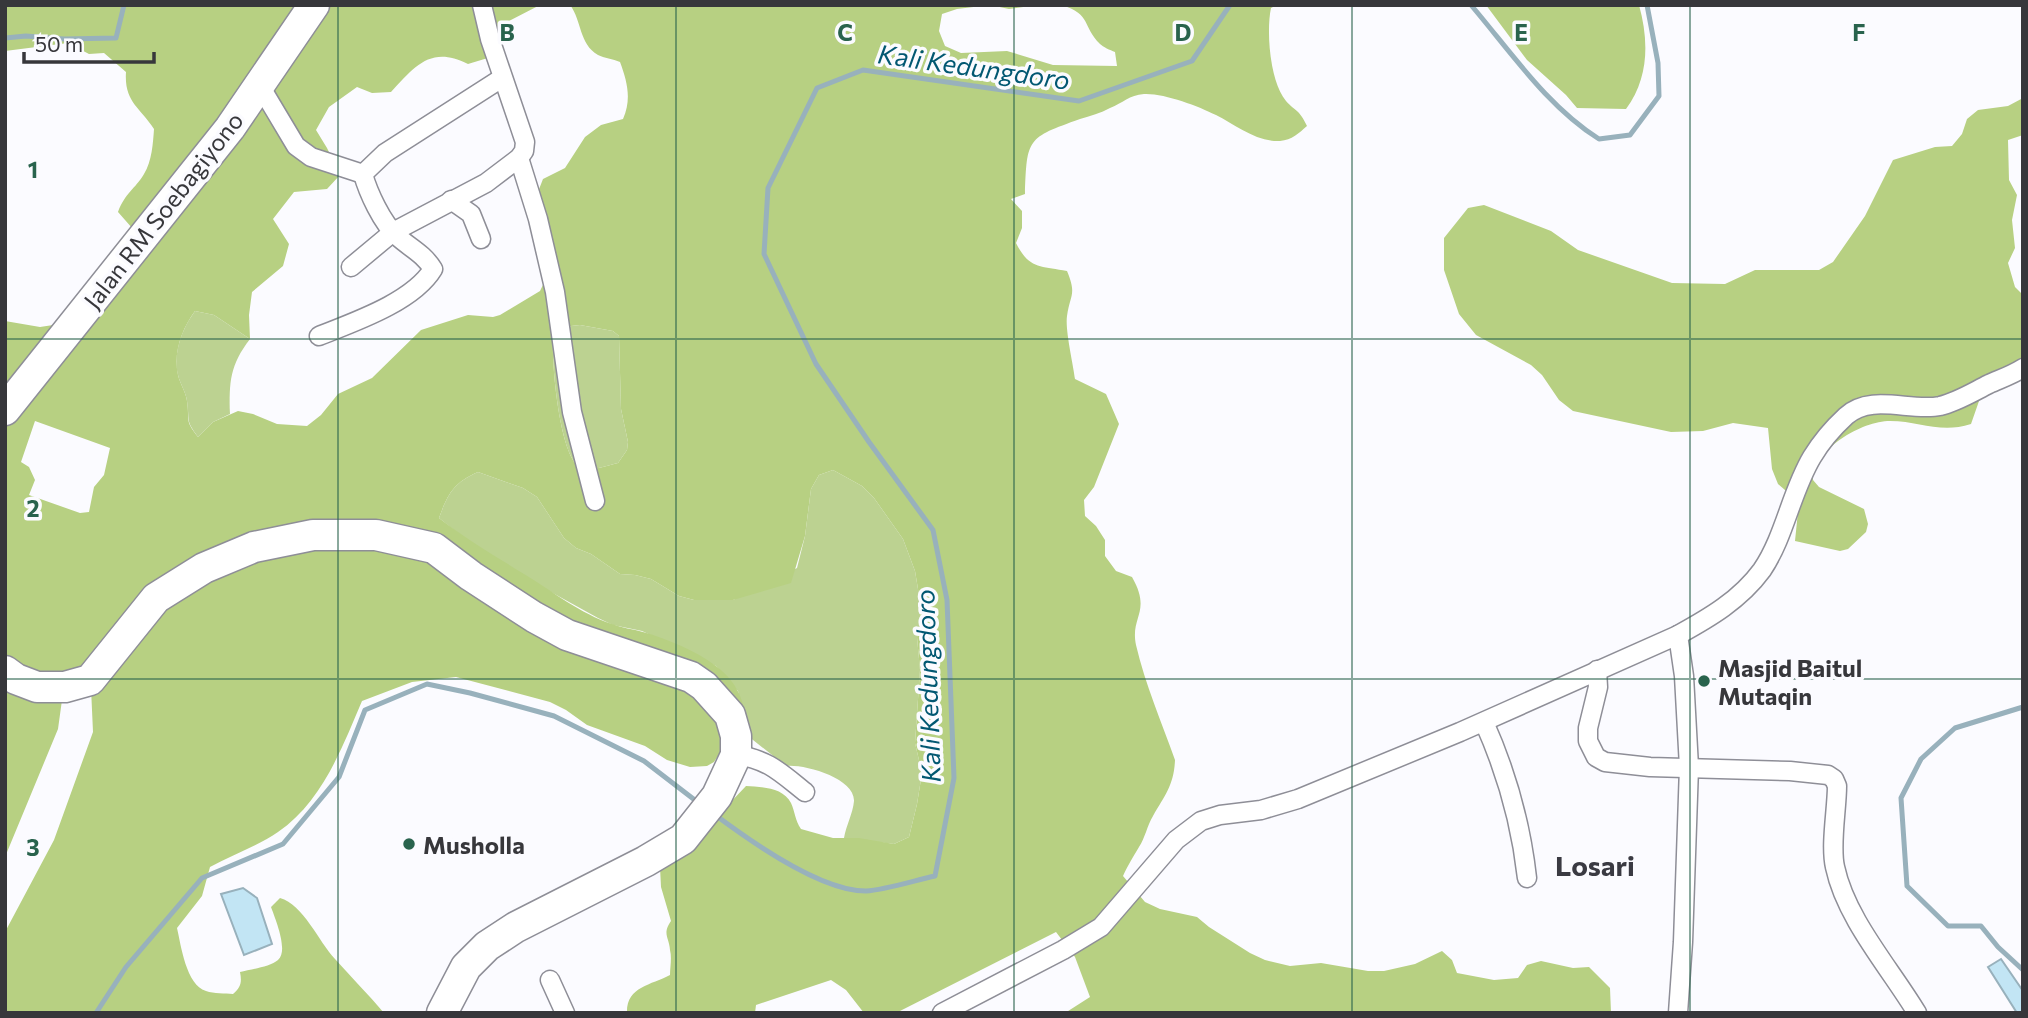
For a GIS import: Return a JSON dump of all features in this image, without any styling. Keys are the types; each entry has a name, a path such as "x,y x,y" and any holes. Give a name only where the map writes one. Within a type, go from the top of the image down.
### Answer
{"main road":[{"name":"Jalan RM Soebagiyono","path":"5,410 230,128 314,5"},
{"path":"5,671 16,679 37,687 65,687 90,680 156,598 204,568 254,547 313,535 376,535 434,548 471,576 567,635 691,677 705,686 730,715 736,736 736,755 717,796 683,839 646,861 516,927 487,946 467,967 442,1013"}],"street":[{"path":"351,267 393,232 486,183 519,158 524,151 525,142 502,78 482,5"},
{"path":"363,174 385,153 502,78"},
{"path":"259,84 296,146 311,157 363,174"},
{"path":"519,158 538,219 555,292 572,412 595,501"},
{"path":"319,335 383,309 408,293 429,276 433,269 418,250 393,232 368,191 363,174"},
{"path":"451,201 471,214 481,239"},
{"path":"942,1013 1063,950 1101,927 1176,840 1191,827 1210,817 1261,810 1298,799 1484,722 1678,635 1731,602 1762,570 1777,542 1811,459 1823,441 1849,414 1879,404 1925,408 1939,406 1962,398 2023,368"},
{"path":"1678,635 1684,676 1689,767 1678,1013"},
{"path":"1597,670 1598,687 1588,728 1588,741 1596,757 1605,762 1620,765 1790,771 1828,775 1834,779 1838,786 1835,866 1844,892 1862,930 1917,1013"},
{"path":"1484,722 1495,747 1519,829 1527,878"},
{"path":"736,755 754,758 774,766 805,792"},
{"path":"550,980 565,1013"}],"green space":[{"path":"5,5 540,5 503,24 500,31 501,54 468,64 444,57 434,58 416,67 391,92 372,93 357,87 329,107 316,130 340,175 327,189 294,192 273,219 289,244 283,266 252,292 250,339 214,315 195,311 186,325 178,349 177,366 186,398 189,423 198,437 213,422 238,411 277,424 307,426 321,415 338,394 372,378 421,330 468,315 500,315 540,291 557,256 536,197 543,179 565,168 585,137 601,125 623,119 628,97 620,62 600,56 587,45 570,5 990,5 957,9 942,14 939,31 945,46 961,53 1007,51 1053,65 1117,66 1115,52 1094,38 1078,13 1062,5 1277,5 1271,8 1270,18 1269,43 1273,70 1281,93 1307,126 1298,134 1288,139 1271,141 1246,132 1191,104 1152,94 1139,95 1040,136 1029,151 1025,194 1011,199 1022,211 1022,228 1016,243 1026,258 1042,267 1067,271 1070,279 1072,294 1067,322 1075,379 1106,394 1119,424 1094,487 1084,500 1085,516 1105,540 1105,556 1116,571 1132,577 1138,589 1140,606 1136,645 1175,760 1168,790 1123,876 1145,902 1160,909 1197,917 1250,953 1265,960 1290,966 1321,963 1384,971 1415,964 1442,951 1452,960 1457,973 1494,980 1518,978 1527,965 1541,961 1573,968 1589,967 1610,988 1611,1013 1065,1013 1090,997 1075,957 1056,932 896,1013 864,1013 846,990 831,980 756,1005 755,1013 627,1013 628,1004 635,992 670,975 671,956 666,932 671,921 661,887 660,867 708,826 746,786 771,789 783,794 791,803 801,829 833,838 859,838 894,844 909,837 922,773 915,743 920,670 917,637 921,622 915,571 903,539 874,498 862,486 833,470 819,475 811,489 805,536 791,583 733,600 694,600 679,596 651,579 620,574 564,538 537,497 523,488 478,472 452,490 439,518 470,540 600,620 672,642 716,666 732,681 741,697 748,736 723,748 714,762 707,766 690,767 667,760 645,746 587,725 550,702 456,677 412,682 362,701 329,773 307,805 278,832 210,867 202,896 177,928 189,973 199,987 206,991 233,994 240,984 240,972 260,968 281,956 280,934 271,907 280,898 303,915 329,952 384,1013 5,1013 5,932 54,840 93,732 91,688 62,700 58,729 5,857 5,321 40,327 86,320 147,245 118,212 147,169 154,129 130,97 126,72 104,53 89,54 68,43 5,51","holes":["571,326 613,331 619,336 621,409 628,442 627,450 618,463 600,468 581,468 574,461 559,411 553,344","35,421 110,448 104,475 94,487 89,512 80,513 29,495 35,480 29,467 21,462"]},
{"path":"990,5 1038,5 1009,9"},
{"path":"1486,5 1639,5 1645,59 1639,85 1626,109 1577,108 1527,60"},
{"path":"2023,98 2023,135 2008,140 2009,180 2017,195 2012,220 2015,248 2008,263 2015,287 2023,295 2023,357 1986,381 1971,424 1949,428 1879,422 1853,431 1830,448 1815,469 1813,480 1819,487 1864,509 1868,524 1866,532 1848,549 1840,551 1795,541 1799,502 1778,484 1772,469 1768,428 1733,423 1703,431 1671,432 1573,411 1559,400 1542,375 1531,365 1476,335 1459,314 1444,270 1444,238 1468,208 1484,205 1551,231 1578,250 1672,283 1725,284 1755,270 1819,270 1833,262 1865,216 1893,160 1935,147 1952,146 1962,134 1967,119 1978,110 2008,106"},
{"path":"195,311 214,315 250,339 238,357 232,374 230,414 213,422 198,437 190,423 177,366 180,341"},
{"path":"571,326 613,331 619,336 621,409 628,442 627,450 618,463 600,468 581,468 574,461 559,411 553,344"},
{"path":"833,470 862,486 874,498 903,539 915,571 918,589 921,622 917,637 920,670 915,743 922,773 909,837 894,844 844,838 854,801 852,793 838,779 827,774 804,767 786,766 748,736 738,691 716,666 642,631 613,625 598,618 540,586 464,538 439,518 452,490 478,472 523,488 537,497 564,538 620,574 651,579 679,596 694,600 733,600 797,568 805,536 811,489 819,475"}],"water":[{"path":"243,888 257,898 272,944 244,955 221,894"},
{"path":"2001,959 2023,991 2023,1013 2017,1013 1988,967"}],"waterway":[{"path":"5,38 116,38 124,5"},
{"name":"Kali Kedungdoro","path":"714,814 786,863 807,874 848,889 874,890 935,876 954,778 947,600 933,530 816,364 764,254 768,188 817,88 863,70 1079,101 1192,61 1230,5"},
{"name":"Kali Kedungdoro","path":"1471,5 1546,94 1580,126 1599,139 1630,135 1659,96 1658,63 1647,5"},
{"name":"Kali Kedungdoro","path":"96,1013 126,967 202,878 283,844 339,777 365,710 427,684 554,716 644,761 700,804"},
{"path":"2023,707 1955,728 1921,759 1901,798 1907,886 1948,926 1981,926 1998,947 2023,970"}],"place":[{"name":"Masjid Baitul Mutaqin","path":"1704,681"},
{"name":"Musholla","path":"409,844"}],"district":[{"name":"Losari","path":"1595,865"}]}
